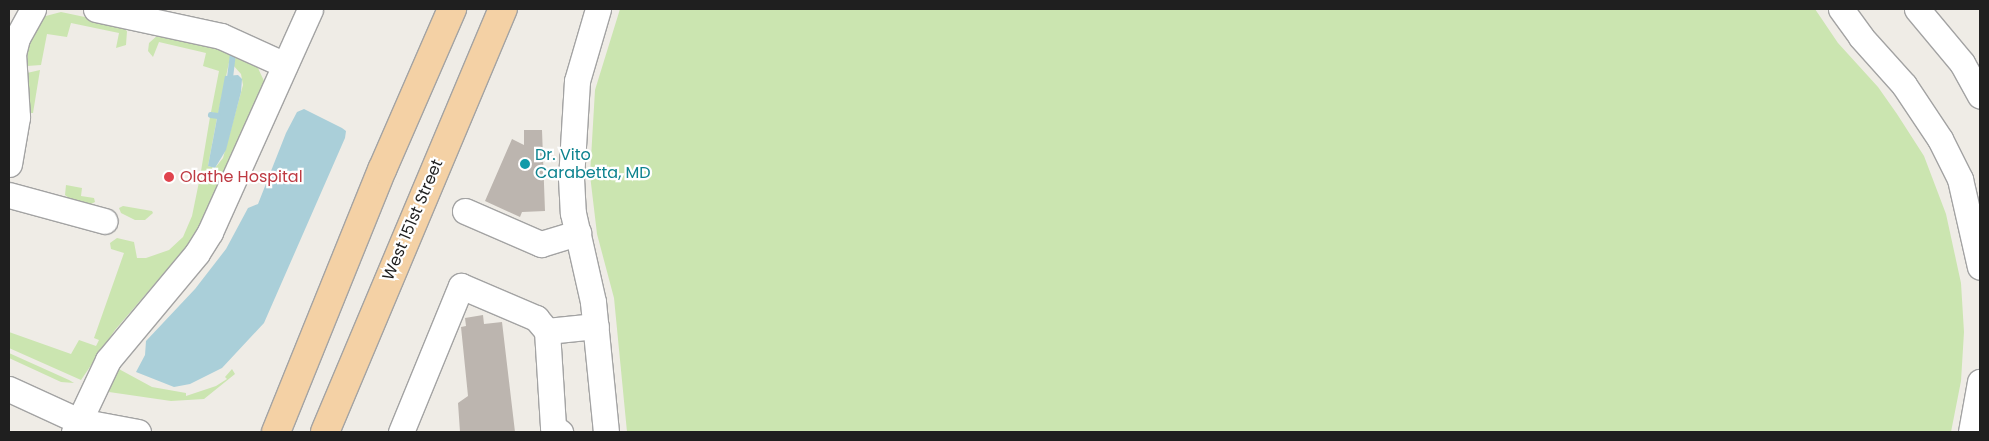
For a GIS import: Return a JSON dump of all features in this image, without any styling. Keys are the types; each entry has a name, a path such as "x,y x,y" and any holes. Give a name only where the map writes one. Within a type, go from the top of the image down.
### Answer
{"main road":[{"path":"276,432 382,170 452,9"},
{"name":"West 151st Street","path":"325,432 503,9"}],"street":[{"path":"9,164 17,116 11,53 33,9"},
{"path":"96,9 221,36 285,65"},
{"path":"82,428 108,360 197,253 210,232 310,9"},
{"path":"598,9 577,80 573,109 571,178 578,233 596,326 606,432"},
{"path":"1841,9 1861,37 1904,85 1940,139 1960,179 1977,230 1980,267"},
{"path":"1917,9 1962,63 1980,95"},
{"path":"9,195 105,221"},
{"path":"465,211 541,244 578,233"},
{"path":"401,432 461,286 536,318 547,331 554,431"},
{"path":"547,331 596,326"},
{"path":"1971,432 1980,382"},
{"path":"9,389 82,428 138,432"}],"green space":[{"path":"620,9 1815,9 1838,43 1878,87 1924,156 1946,214 1961,283 1964,332 1961,381 1951,432 627,432 614,298 597,234 590,175 595,90"},
{"path":"61,12 118,24 127,31 126,45 116,48 119,33 71,23 67,37 47,34 41,65 27,66 28,40 42,17"},
{"path":"159,34 201,43 231,53 218,114 211,112 219,71 203,66 206,53 159,42 153,57 148,51 149,43"},
{"path":"235,55 257,66 265,83 222,179 218,177 216,182 220,184 207,214 188,245 115,330 81,380 9,348 9,332 71,354 79,340 96,346 99,340 94,338 124,253 111,249 110,243 117,238 134,242 137,258 146,258 169,250 183,237 192,216 200,177 203,178 204,172 201,171 210,117 217,118 208,166 215,168 223,158 243,85 241,74 232,64"},
{"path":"40,70 33,113 29,113 27,73"},
{"path":"66,185 82,188 81,196 94,198 95,202 91,204 70,199 65,195"},
{"path":"123,206 152,211 153,213 145,220 135,220 121,213 119,208"},
{"path":"9,353 74,383 61,382 9,358"},
{"path":"117,368 152,387 186,393 186,396 216,386 227,379 225,377 232,369 235,374 204,399 171,401 109,392"}],"water":[{"path":"238,75 242,79 241,92 226,150 215,168 208,166 225,76"},
{"path":"304,109 342,128 346,131 345,138 264,323 222,368 190,384 174,387 136,372 145,355 146,341 195,289 226,249 248,208 258,204 286,133 297,112"}],"building":[{"name":"Dr. Vito Carabetta, MD","path":"524,130 542,130 545,211 522,212 520,217 485,201 512,139 524,145"},
{"path":"483,315 484,324 502,322 515,432 460,432 458,403 468,396 461,327 466,326 465,318"}],"waterway":[{"path":"230,78 233,52"},
{"path":"211,115 218,116"}],"place":[{"name":"Dr. Vito Carabetta, MD","path":"525,164"},
{"name":"Olathe Hospital","path":"169,177"}]}
